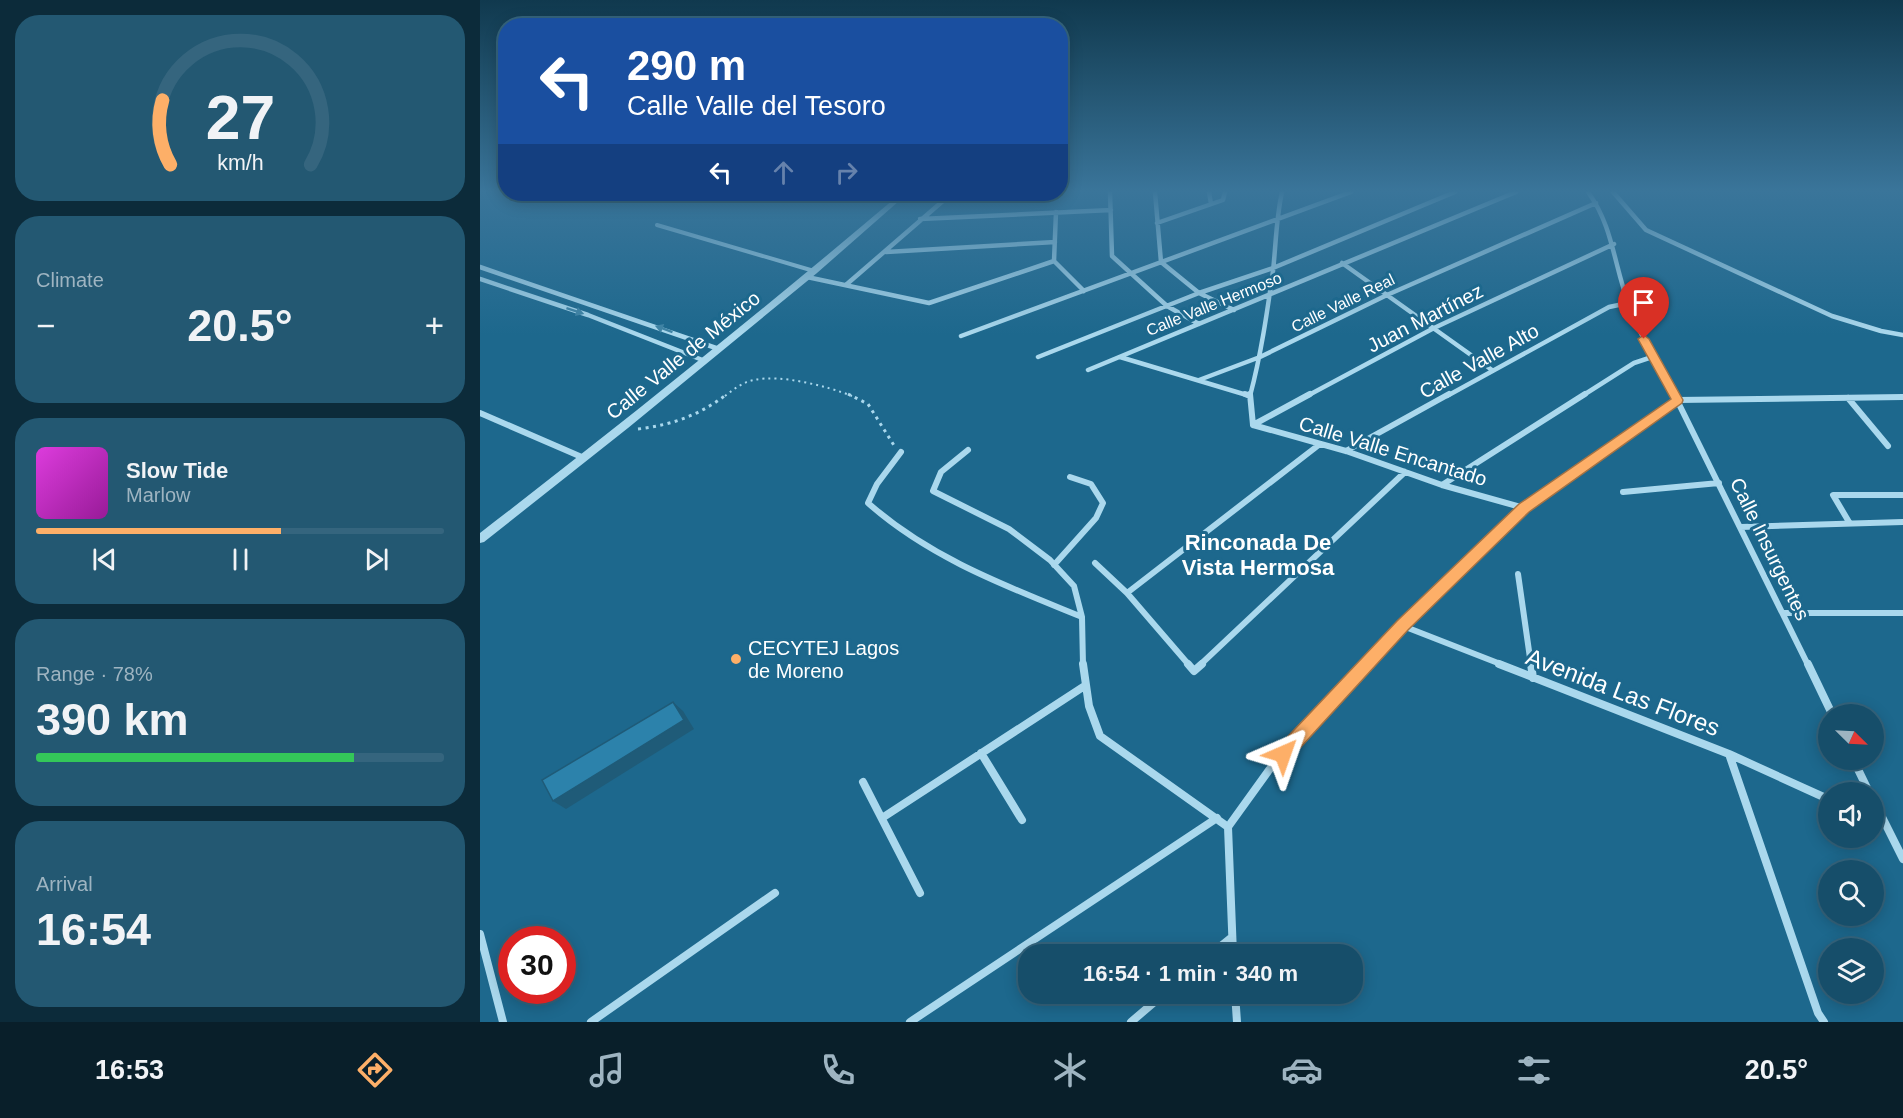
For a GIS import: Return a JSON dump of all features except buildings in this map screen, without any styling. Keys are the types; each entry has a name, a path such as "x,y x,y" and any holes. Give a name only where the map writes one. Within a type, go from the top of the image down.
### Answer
{"street":[{"name":"Calle Valle de México","path":"481,536 625,426 851,240"},
{"path":"847,284 899,240"},
{"path":"1112,240 1112,256 1167,306 1199,324"},
{"path":"1159,240 1161,262 1199,293 1234,310"},
{"path":"961,336 1222,240"},
{"path":"1253,425 1250,396 1260,357 1275,240"},
{"name":"Calle Valle Hermoso","path":"1038,357 1199,293 1273,268 1341,240"},
{"name":"Calle Valle Hermoso","path":"1088,370 1268,297 1399,240"},
{"name":"Calle Valle Real","path":"1199,380 1260,357 1387,295 1516,240"},
{"name":"Calle Insurgentes","path":"1612,240 1628,303 1652,357 1677,400 1742,527 1827,704"},
{"path":"1667,240 1832,316 1859,326 1903,335"},
{"path":"886,252 1055,242 1054,261 1084,291"},
{"name":"Juan Martínez","path":"1253,425 1434,328 1614,244"},
{"path":"811,274 929,303 1054,261"},
{"path":"1342,263 1492,370"},
{"path":"480,267 719,349"},
{"path":"480,279 588,315 705,361"},
{"path":"542,300 555,292"},
{"name":"Calle Valle Alto","path":"1346,451 1609,307 1628,303"},
{"path":"1120,357 1250,396"},
{"path":"1442,485 1634,363 1652,357"},
{"path":"1232,944 1228,827 1269,770 1403,626 1524,508 1677,400 1903,397"},
{"path":"1848,398 1888,446"},
{"path":"480,413 584,458"},
{"name":"Calle Valle Encantado","path":"1253,425 1346,451 1442,485 1524,508"},
{"path":"1127,593 1320,444"},
{"path":"968,450 952,461 933,481 933,491 1009,529 1054,565 1074,586 1082,617 1083,687 1091,718 1101,736 1228,827"},
{"path":"901,452 877,484 868,503 885,520 953,561 1082,617"},
{"path":"1095,563 1127,593 1194,671 1405,472"},
{"path":"1054,565 1096,518 1103,503 1099,490 1087,479 1070,477"},
{"path":"1623,492 1719,483"},
{"path":"1849,522 1833,495 1903,495"},
{"path":"1742,527 1903,522"},
{"path":"1518,574 1533,678"},
{"path":"1784,613 1903,613"},
{"name":"Avenida Las Flores","path":"1403,626 1729,754 1818,794"},
{"path":"882,818 1083,687"},
{"path":"981,753 1022,820"},
{"path":"1729,754 1818,1013 1824,1022"},
{"path":"863,782 920,893"},
{"path":"910,1022 1069,919 1159,855 1217,818"},
{"path":"1885,825 1903,859"},
{"path":"591,1022 775,893"},
{"path":"480,934 503,1022"},
{"path":"1223,944 1232,937"},
{"path":"1131,1022 1152,1004"},
{"path":"1235,1004 1236,1022"}],"lane":[{"path":"703,240 811,274"}],"path":[{"path":"625,426 634,429 667,424 706,410 740,386 757,379 792,382 829,388 867,404 888,440 901,452"}],"place":[{"name":"CECYTEJ Lagos de Moreno","path":"736,659"}],"district":[{"name":"Rinconada De Vista Hermosa","path":"1258,554"}],"route":[{"path":"1283,754 1403,626 1524,508 1677,400 1644,339"}]}
